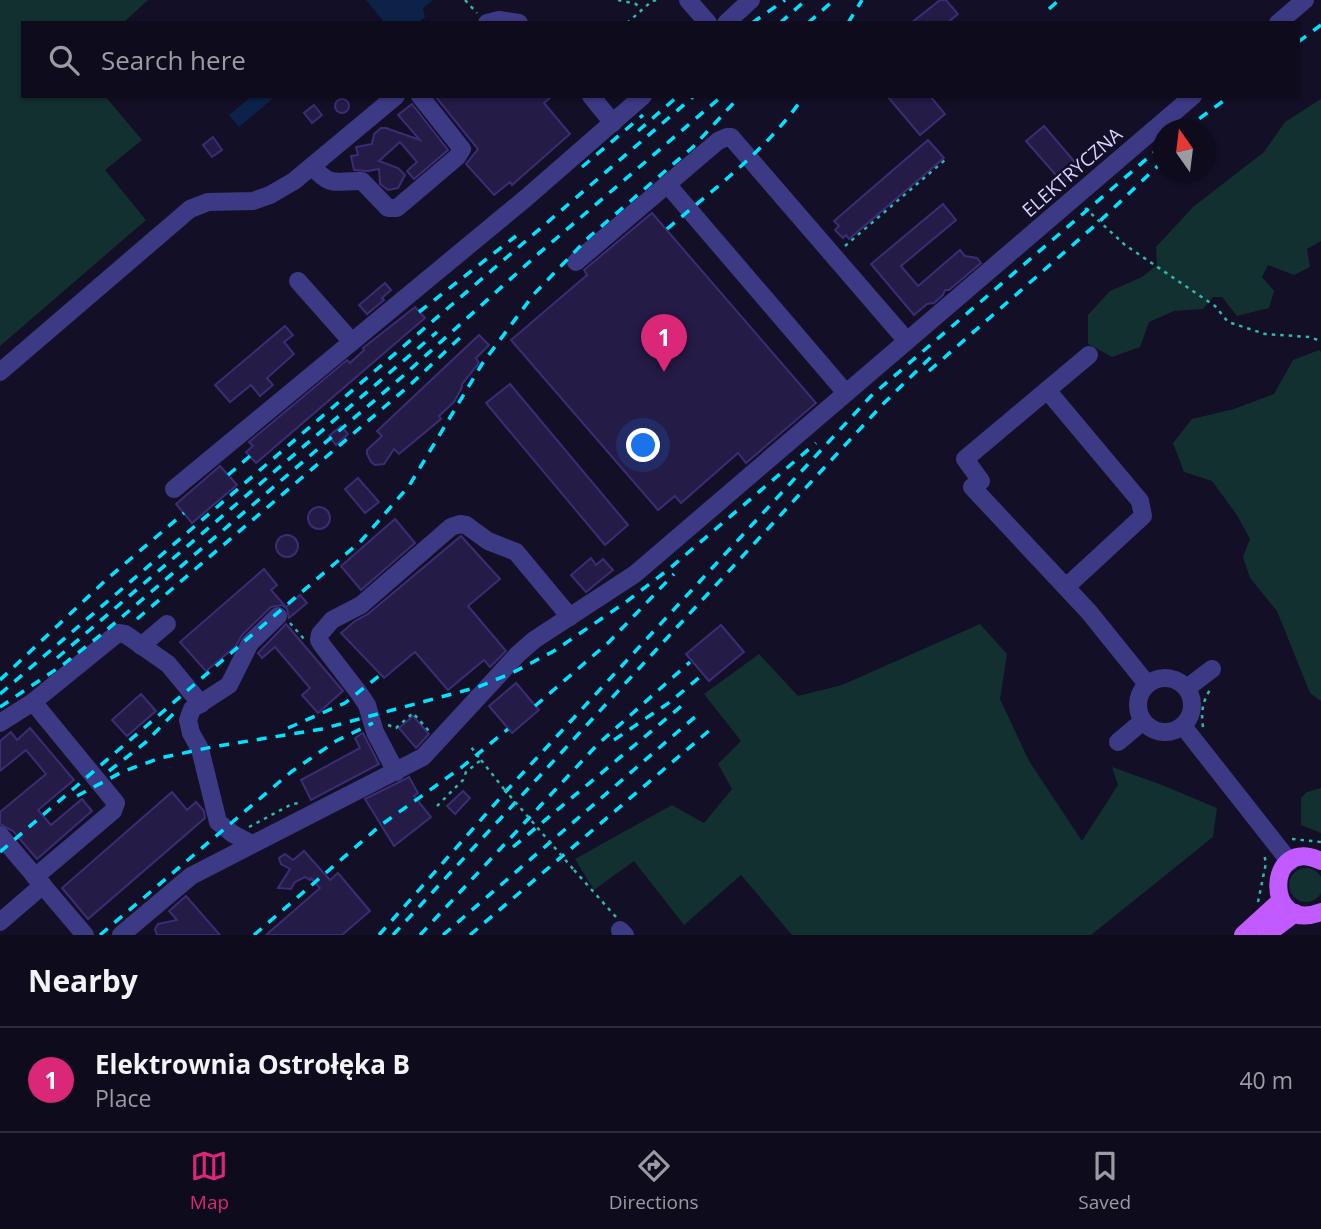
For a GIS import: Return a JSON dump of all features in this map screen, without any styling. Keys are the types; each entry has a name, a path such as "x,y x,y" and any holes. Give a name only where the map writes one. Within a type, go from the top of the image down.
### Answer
{"main road":[{"path":"1311,918 1280,901 1277,880 1290,862 1306,857 1321,861"},
{"path":"1243,935 1280,901"},
{"path":"1266,935 1311,918"}],"street":[{"path":"688,0 706,21"},
{"path":"728,21 751,0"},
{"path":"1280,21 1305,0"},
{"path":"482,19 506,21"},
{"path":"0,372 190,209 208,202 253,201 270,195 294,181 394,98"},
{"path":"312,166 326,180 334,183 362,181 390,210 397,208 457,158 462,149 422,98"},
{"path":"593,98 613,123"},
{"path":"173,489 641,98"},
{"name":"ELEKTRYCZNA","path":"121,935 191,876 423,757 534,640 635,574 1191,98"},
{"path":"576,262 727,136 731,137 907,341"},
{"path":"667,184 846,393"},
{"path":"298,281 352,342"},
{"path":"1089,355 965,460 981,481 972,487 1066,587 1147,684"},
{"path":"1047,390 1140,501 1143,516 1066,587"},
{"path":"396,772 359,693 319,640 320,634 332,620 361,605 451,527 460,524 472,528 495,545 516,552 570,617"},
{"path":"252,844 233,834 216,818 200,749 189,727 190,712 225,690 253,638 284,619"},
{"path":"141,646 167,624"},
{"path":"0,723 33,702 114,635 125,634 175,670 201,704"},
{"path":"1187,688 1212,668"},
{"path":"1168,677 1187,688 1193,704 1192,712 1183,726 1161,732 1143,721 1138,706 1142,690 1147,684 1168,677"},
{"path":"0,922 113,811 116,803 33,702"},
{"path":"1118,743 1143,721"},
{"path":"1183,726 1290,862"},
{"path":"0,835 85,935"}],"path":[{"path":"465,0 482,19"},
{"path":"618,0 636,5 641,10"},
{"path":"628,21 652,1 657,0"},
{"path":"839,251 945,160"},
{"path":"1075,198 1125,245 1207,299 1228,322 1265,334 1309,337 1321,341"},
{"path":"284,619 305,640"},
{"path":"1208,734 1201,715 1212,688"},
{"path":"383,719 386,725 396,728 413,713 434,736"},
{"path":"471,747 504,789 601,899"},
{"path":"437,806 463,780 466,772 481,760"},
{"path":"233,834 292,804 301,803"},
{"path":"1285,834 1293,839 1321,842"}],"green space":[{"path":"0,0 148,0 125,21 21,21 21,98 107,98 142,140 105,170 146,220 0,346"},
{"path":"1321,99 1321,241 1307,249 1310,267 1294,275 1268,265 1262,277 1274,291 1269,308 1237,316 1222,297 1213,297 1203,309 1174,311 1149,322 1140,347 1112,357 1088,344 1088,315 1110,291 1142,277 1157,265 1156,247 1193,207 1264,152 1285,122"},
{"path":"1319,350 1321,701 1310,693 1277,611 1250,578 1243,557 1250,539 1237,515 1212,481 1184,472 1173,443 1192,419 1234,409 1274,394 1293,360"},
{"path":"980,624 1007,654 1000,699 1029,761 1082,841 1118,785 1112,767 1217,808 1213,837 1091,935 792,935 741,875 684,925 634,861 594,890 575,859 672,805 704,823 732,789 718,764 741,741 704,694 759,654 798,696 842,685"},
{"path":"1321,788 1321,833 1301,825 1301,798 1307,792"},
{"path":"1306,868 1318,873 1322,878 1322,892 1318,897 1306,902 1294,897 1289,885 1294,873"}],"water":[{"path":"366,0 433,0 423,8 425,17 420,21 383,21"},
{"path":"250,98 274,98 239,127 229,115"}],"building":[{"path":"940,0 946,0 958,14 949,21 914,21"},
{"path":"437,98 550,98 544,103 570,134 512,185 510,182 494,195 466,164 478,149"},
{"path":"889,98 932,98 945,114 920,135"},
{"path":"339,99 345,99 349,106 345,113 339,113 335,109 335,103"},
{"path":"412,104 448,150 414,179 407,171 417,162 400,142 379,161 398,168 405,175 398,188 388,190 380,184 379,169 354,170 351,156 358,155 356,147 372,144 374,134 381,128 420,140 398,115"},
{"path":"314,105 322,115 312,123 304,113"},
{"path":"1044,126 1079,167 1062,182 1026,141"},
{"path":"213,137 222,150 212,157 203,145"},
{"path":"928,140 944,158 849,239 846,235 843,238 835,230 839,226 834,221"},
{"path":"943,204 956,220 901,266 918,286 960,250 965,256 977,258 981,263 949,290 945,290 934,303 927,304 914,315 871,264"},
{"path":"652,213 816,403 746,463 738,453 681,503 675,496 658,510 511,340 587,275 584,270"},
{"path":"385,283 391,290 382,298 384,300 367,314 359,305"},
{"path":"415,307 425,318 256,463 246,452 253,446 249,442 347,360 350,363 363,348"},
{"path":"285,326 293,335 284,342 294,354 267,378 273,385 260,396 251,385 230,402 215,385"},
{"path":"479,335 489,345 476,358 479,363 462,384 454,402 439,416 441,419 399,454 394,449 384,464 375,465 371,462 367,450 382,436 377,431"},
{"path":"510,384 628,525 605,545 486,403"},
{"path":"341,426 348,434 336,445 329,436"},
{"path":"220,466 237,485 192,523 176,504"},
{"path":"358,478 379,502 365,513 345,489"},
{"path":"319,507 327,510 330,518 327,526 319,529 311,526 308,518 311,510"},
{"path":"395,519 415,543 361,590 341,566"},
{"path":"287,535 295,538 298,546 295,554 287,557 279,554 276,546 279,538"},
{"path":"461,536 500,579 468,606 506,651 490,667 484,660 448,690 415,652 384,678 341,633 368,614"},
{"path":"591,558 596,565 603,559 613,570 586,592 571,575"},
{"path":"264,569 277,585 271,590 286,607 300,595 307,603 289,618 287,609 282,605 271,607 242,635 236,646 206,671 180,642"},
{"path":"286,624 343,691 318,713 302,695 310,688 275,647 262,658 258,653"},
{"path":"721,625 744,652 709,681 686,654"},
{"path":"516,683 539,710 512,733 489,706"},
{"path":"141,694 156,711 127,736 112,720"},
{"path":"413,716 429,734 416,748 399,728"},
{"path":"30,728 74,780 38,810 51,825 82,799 92,811 37,859 13,831 0,824 0,812 46,774 26,750 0,771 0,741 11,732 17,740"},
{"path":"363,733 379,764 311,800 301,780 360,748 355,738"},
{"path":"409,777 418,793 414,796 431,817 394,846 365,799"},
{"path":"463,791 470,798 455,814 447,806"},
{"path":"172,792 187,810 196,802 204,811 205,818 88,919 62,888"},
{"path":"304,851 330,880 338,873 370,911 342,935 266,935 320,888 311,878 310,880 305,877 295,882 291,889 278,888 290,869 281,864 279,858 285,854 293,860"},
{"path":"186,896 220,935 157,935 155,929 158,924 177,920 169,911"}],"railway":[{"path":"755,21 785,0"},
{"path":"782,21 806,0"},
{"path":"810,21 834,0"},
{"path":"849,21 862,0"},
{"path":"1049,9 1059,0"},
{"path":"1300,41 1321,25"},
{"path":"638,131 676,98"},
{"path":"0,694 692,98"},
{"path":"0,707 64,664 102,634 403,376 537,255 720,98"},
{"path":"0,852 361,541 409,486 482,364 534,294 589,237 693,147 738,98"},
{"path":"667,229 757,151 803,98"},
{"path":"1199,119 1227,98"},
{"path":"582,167 643,115"},
{"path":"379,935 509,788 871,396 1153,153"},
{"path":"929,371 1100,221 1153,170"},
{"path":"419,312 516,236"},
{"path":"57,658 437,332"},
{"path":"137,619 410,385 465,333"},
{"path":"393,935 883,404 932,356"},
{"path":"77,796 122,772 160,758 322,729 478,687 512,673 554,651 626,602 669,569 816,443"},
{"path":"228,475 250,456"},
{"path":"0,680 107,579 184,513"},
{"path":"535,706 609,642 674,574"},
{"path":"420,935 597,745 690,662"},
{"path":"288,728 345,703 380,675"},
{"path":"614,740 670,702 701,676"},
{"path":"513,847 685,703"},
{"path":"109,771 146,742 174,713"},
{"path":"443,935 696,716"},
{"path":"100,935 291,772 336,741 373,723"},
{"path":"254,935 381,825 462,767 508,729"},
{"path":"470,935 711,729"}],"place":[{"name":"Elektrownia Ostrołęka B","path":"664,372"}]}
